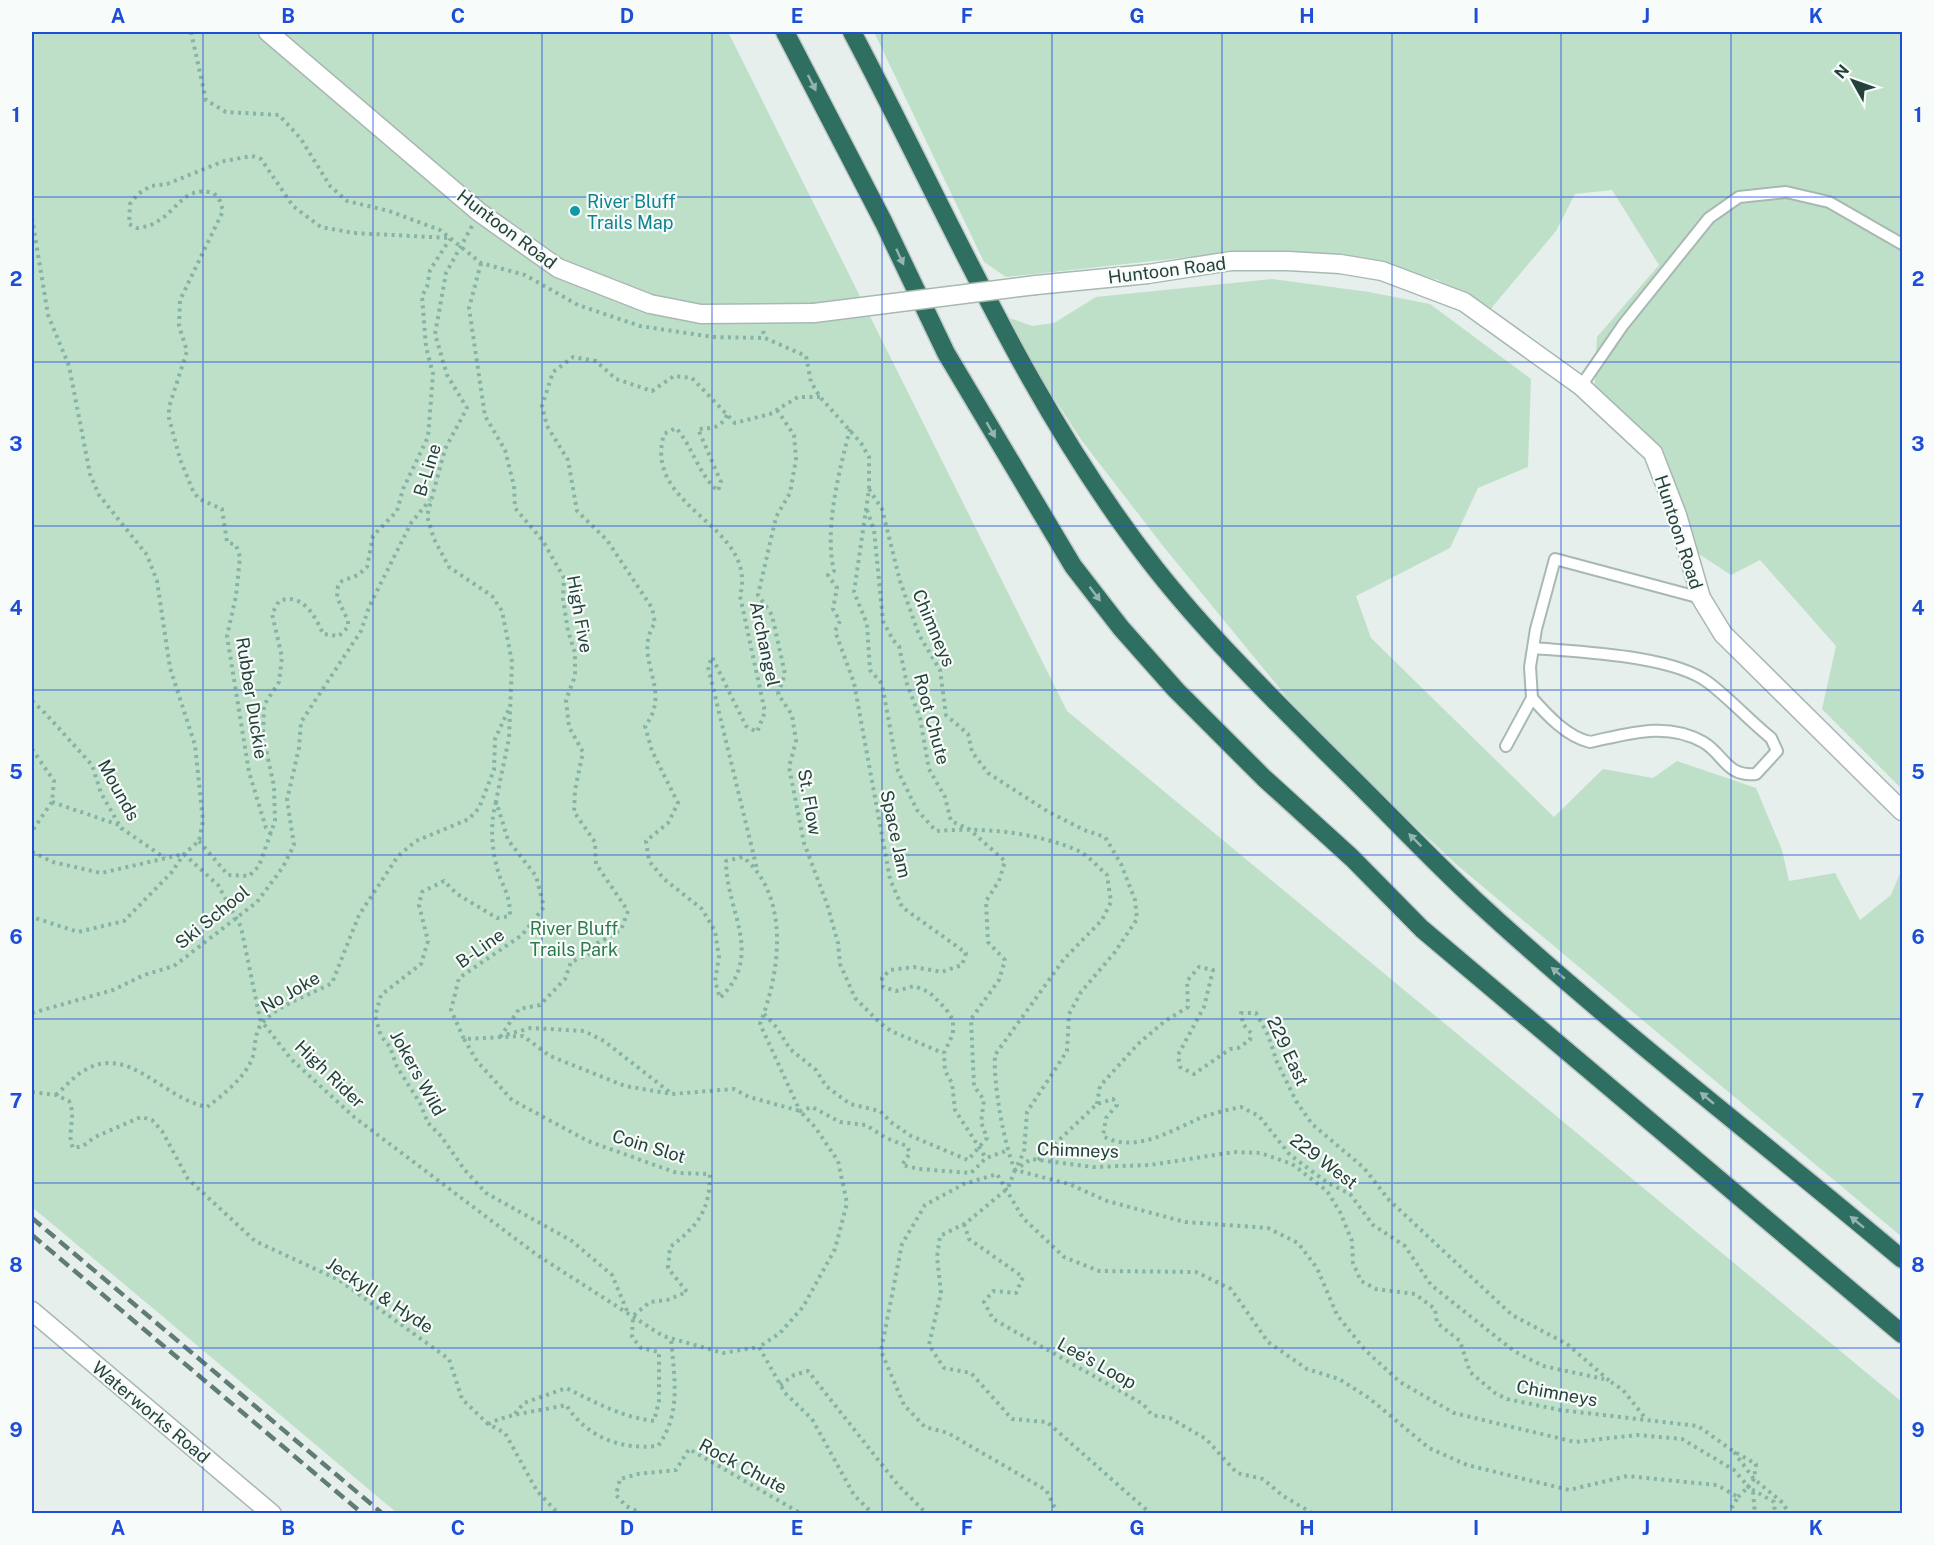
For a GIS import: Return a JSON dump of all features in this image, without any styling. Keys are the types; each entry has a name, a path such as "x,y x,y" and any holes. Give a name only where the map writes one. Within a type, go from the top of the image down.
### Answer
{"highway":[{"path":"784,32 884,223 946,353 1073,566 1120,628 1176,690 1264,778 1352,858 1422,929 1902,1334"},
{"path":"852,32 995,316 1035,388 1082,466 1162,576 1224,648 1472,897 1690,1084 1902,1259"}],"street":[{"name":"Huntoon Road","path":"268,32 479,212 558,268 650,304 701,314 814,313 1036,285 1148,274 1231,261 1319,263 1382,271 1464,302 1505,329 1581,386 1653,453 1677,515 1701,598 1723,634 1902,812"},
{"name":"Waterworks Road","path":"32,1311 272,1514"}],"lane":[{"path":"1581,386 1623,325 1709,218 1740,197 1786,192 1829,202 1902,243"},
{"path":"1506,746 1532,698 1530,667 1533,648 1555,559 1701,598"},
{"path":"1532,698 1549,717 1581,740 1590,742 1657,728 1704,742 1724,764 1744,775 1756,774 1777,751 1772,738 1708,682 1677,667 1582,652 1533,648"}],"path":[{"path":"191,32 206,100 226,112 279,115 301,140 330,186 347,201 389,211 440,230 450,238 430,270 427,287 422,296 426,346 433,374 429,437 412,469 396,511 373,536 367,567 358,575 342,581 338,586 337,597 348,621 348,627 339,636 323,634 308,608 295,599 287,598 279,601 272,614 282,657 279,682 267,698 263,717 266,754 274,786 275,821 259,866 249,876 228,874 199,841"},
{"name":"Rubber Duckie","path":"271,834 266,828 249,772 227,636 236,596 240,557 236,546 227,542 224,536 222,509 199,499 187,479 169,418 170,407 187,351 179,326 180,300 223,211 214,193 199,190 184,197 158,222 137,228 129,224 130,204 138,194 151,186 167,184 224,161 252,156 261,159 293,206 321,227 354,233 450,238"},
{"path":"32,218 48,315 69,366 90,474 99,495 147,555 157,581 170,669 195,745 203,821 199,841 184,854 171,873 124,921 78,932 32,917"},
{"name":"B-Line","path":"450,238 461,247 446,273 435,334 447,375 467,408 445,449 427,516 440,553 449,567 492,596 502,611 512,662 511,705 509,738 496,801 508,840 536,876 544,907 522,935 459,978 451,1010 464,1039"},
{"name":"High Five","path":"481,263 469,308 485,416 505,450 514,486 515,508 543,541 564,578 562,598 575,653 575,676 566,700 569,727 583,752 574,790 574,812 595,842 596,864 628,911 621,930 596,944 590,954 571,962 565,979 540,1005 519,1009 501,1036"},
{"path":"758,314 765,338 806,356 811,382 820,397 850,429 869,457 869,489 854,591 867,624 870,670 882,684 898,771 917,810 936,831 969,829 1038,838 1081,852 1107,875 1111,902 1102,920 1064,960 995,1055 993,1073 1006,1151 1015,1170 1008,1188 964,1224 940,1236 937,1257 941,1293 929,1345 944,1368 971,1373 1012,1419 1047,1422 1151,1514"},
{"path":"820,397 798,397 777,410 735,423 692,378 674,376 652,391 616,379 596,361 573,357 553,372 542,406 547,426 568,460 577,511 607,540 652,608 656,623 648,634 648,658 651,677 658,692 654,715 645,726 652,751 678,803 668,823 646,841 649,861 664,879 702,909 715,931 719,957 714,981 720,998 735,983 743,951 726,879 726,861 743,856 757,873 772,900 778,959 760,1024 800,1111 815,1127 837,1161 848,1203 835,1249 803,1307 780,1333 759,1347 785,1393 812,1419 854,1496 873,1514"},
{"name":"St. Flow","path":"777,410 794,435 796,459 790,493 777,517 758,595 772,615 785,674 778,693 792,715 796,741 789,767 804,843 827,904 838,943 840,964 855,998 891,1031 944,1053"},
{"name":"Archangel","path":"727,415 722,424 714,428 698,429 721,482 718,491 703,473 686,439 675,428 664,434 660,453 672,487 685,504 705,518 733,549 745,579 740,596 765,712 757,732 746,726 712,657 708,667 757,873"},
{"name":"Space Jam","path":"850,429 837,488 830,553 834,571 828,575 837,588 833,609 840,621 835,631 854,683 890,879 902,907 966,953 962,965 942,972 914,967 890,970 882,978 883,987 896,991 914,986 929,992 946,1009 952,1020 953,1034 944,1053"},
{"name":"Chimneys","path":"869,489 882,509 900,581 919,635 940,670 946,715 968,734 972,752 988,773 1047,811 1084,830 1105,837 1121,864 1136,900 1137,919 1115,952 1081,992 1069,1014 1067,1051 1027,1112 1024,1152 1015,1170"},
{"name":"Ski School","path":"32,1013 113,990 144,975 174,966 257,902 284,867 294,845 287,800 299,748 301,722 362,631 369,607 411,523 432,497"},
{"name":"Root Chute","path":"866,509 874,530 883,621 893,640 899,646 907,684 920,718 929,769 945,797 951,821 969,829 1005,861 999,881 986,901 988,942 1005,960 999,980 971,1020 971,1068 974,1086 984,1100 981,1122 987,1138 978,1148"},
{"name":"Mounds","path":"32,701 45,712 92,765 101,793 119,825 165,858"},
{"name":"No Joke","path":"56,1095 85,1070 109,1062 141,1071 154,1083 176,1096 207,1107 222,1096 241,1075 252,1058 255,1039 263,1022 289,1004 332,983 359,915 398,856 416,841 469,819 479,808 494,770 495,740 511,705"},
{"path":"32,749 54,781 52,802 32,831"},
{"name":"Jokers Wild","path":"496,801 491,819 495,856 510,899 510,916 497,918 457,894 444,880 422,892 419,905 428,941 421,964 381,995 375,1017 381,1036 390,1047 397,1067 420,1103 428,1123 441,1136 464,1169 486,1193 572,1241 612,1275 628,1313"},
{"path":"52,802 119,825"},
{"path":"32,852 52,862 101,873 184,854"},
{"name":"High Rider","path":"184,854 218,885 241,927 263,1022 291,1059 354,1117 537,1255 671,1338 723,1353 759,1347"},
{"name":"229 East","path":"1097,1104 1100,1086 1138,1044 1165,1021 1188,1007 1188,981 1198,967 1213,970 1204,1007 1178,1054 1180,1067 1194,1074 1230,1049 1238,1048 1250,1040 1251,1033 1243,1024 1241,1013 1256,1013 1268,1035 1277,1062 1296,1101 1312,1124 1364,1168 1389,1200 1512,1315 1567,1344 1612,1383"},
{"path":"764,1014 777,1028 790,1050 816,1070 826,1086 850,1104 880,1111 891,1123 911,1136 968,1160 978,1148"},
{"path":"501,1036 531,1028 584,1031 604,1041 672,1094"},
{"path":"464,1039 523,1036 550,1056 625,1086 672,1094 734,1089 749,1097 800,1111 812,1107 840,1122 866,1125 886,1138 907,1146 910,1153 902,1165 971,1173 986,1158 1006,1151"},
{"name":"Coin Slot","path":"464,1039 477,1061 512,1100 588,1141 676,1173 710,1174 710,1192 701,1220 670,1247 668,1268 687,1292 667,1300 650,1302 633,1316"},
{"path":"944,1053 945,1071 952,1083 954,1110 986,1158"},
{"path":"32,1092 56,1095"},
{"name":"Jeckyll & Hyde","path":"56,1095 69,1101 73,1109 75,1119 69,1139 73,1148 83,1146 95,1137 141,1117 152,1120 162,1131 188,1179 255,1241 339,1280 449,1359 462,1399 488,1424 506,1432 537,1491 555,1512 564,1514"},
{"name":"229 West","path":"1097,1104 1113,1099 1117,1105 1106,1118 1103,1136 1115,1143 1157,1138 1203,1117 1240,1107 1259,1116 1290,1155 1328,1183 1350,1194 1373,1225 1405,1246 1431,1285 1514,1351 1543,1366 1601,1377 1623,1390 1646,1419"},
{"path":"1037,1160 1097,1104"},
{"name":"Chimneys","path":"1015,1170 1031,1159 1093,1167 1150,1165 1233,1152 1261,1153 1292,1164 1327,1191 1341,1212 1353,1241 1353,1263 1361,1281 1376,1289 1414,1294 1435,1309 1437,1323 1460,1341 1470,1372 1495,1393 1507,1399 1560,1410 1698,1426 1733,1452 1756,1464 1754,1479"},
{"path":"1015,1170 1069,1184 1107,1201 1185,1222 1268,1228 1298,1243 1317,1268 1337,1316 1365,1350 1400,1382 1454,1413 1575,1442 1637,1435 1682,1439 1734,1470 1753,1492 1755,1514"},
{"path":"1058,1514 1046,1491 948,1433 925,1427 904,1405 881,1351 902,1244 926,1205 964,1184 997,1174 1008,1188 1023,1218 1064,1257 1099,1271 1197,1272 1231,1289 1268,1342 1307,1369 1339,1379 1369,1398 1429,1448 1467,1465 1569,1490 1627,1476 1717,1485 1738,1497"},
{"name":"Lee's Loop","path":"964,1224 969,1239 1023,1277 1016,1293 993,1291 984,1302 993,1319 1143,1404 1152,1415 1170,1418 1206,1439 1237,1473 1263,1479 1282,1496 1314,1514"},
{"path":"513,1416 524,1402 566,1388 614,1412 636,1419 654,1420 659,1401 659,1352 641,1348 632,1337 633,1316"},
{"path":"488,1424 501,1417 541,1412 566,1405 584,1428 607,1439 635,1449 658,1446 669,1430 675,1406 671,1338"},
{"path":"780,1385 794,1375 808,1371 898,1485 927,1514"},
{"name":"Rock Chute","path":"643,1514 626,1506 616,1495 620,1479 638,1474 676,1470 689,1449 802,1514"},
{"path":"1733,1452 1754,1479 1783,1503 1789,1514"},
{"path":"1728,1514 1738,1497 1754,1479"},
{"path":"1748,1486 1774,1502 1775,1514"}],"green space":[{"name":"River Bluff Trails Park","path":"32,32 728,32 1067,711 1902,1402 1902,1513 397,1513 32,1207"},
{"path":"874,32 1902,32 1902,789 1822,709 1836,646 1760,560 1731,575 1699,554 1644,454 1594,395 1597,337 1659,265 1612,190 1575,194 1556,231 1489,311 1438,280 1366,260 1226,253 1006,277 984,262"},
{"path":"1272,279 1369,292 1430,304 1531,379 1528,467 1478,488 1450,548 1356,596 1371,638 1554,817 1603,769 1653,778 1677,761 1756,788 1782,850 1789,881 1835,873 1860,920 1891,895 1902,868 1902,1237 1457,865 1376,790 1290,701 1163,546 1082,441 1031,363 1010,318 1032,326 1054,323 1096,297"}],"railway":[{"path":"32,1218 383,1514"},
{"path":"32,1235 363,1514"}],"place":[{"name":"River Bluff Trails Map","path":"575,211"}]}
